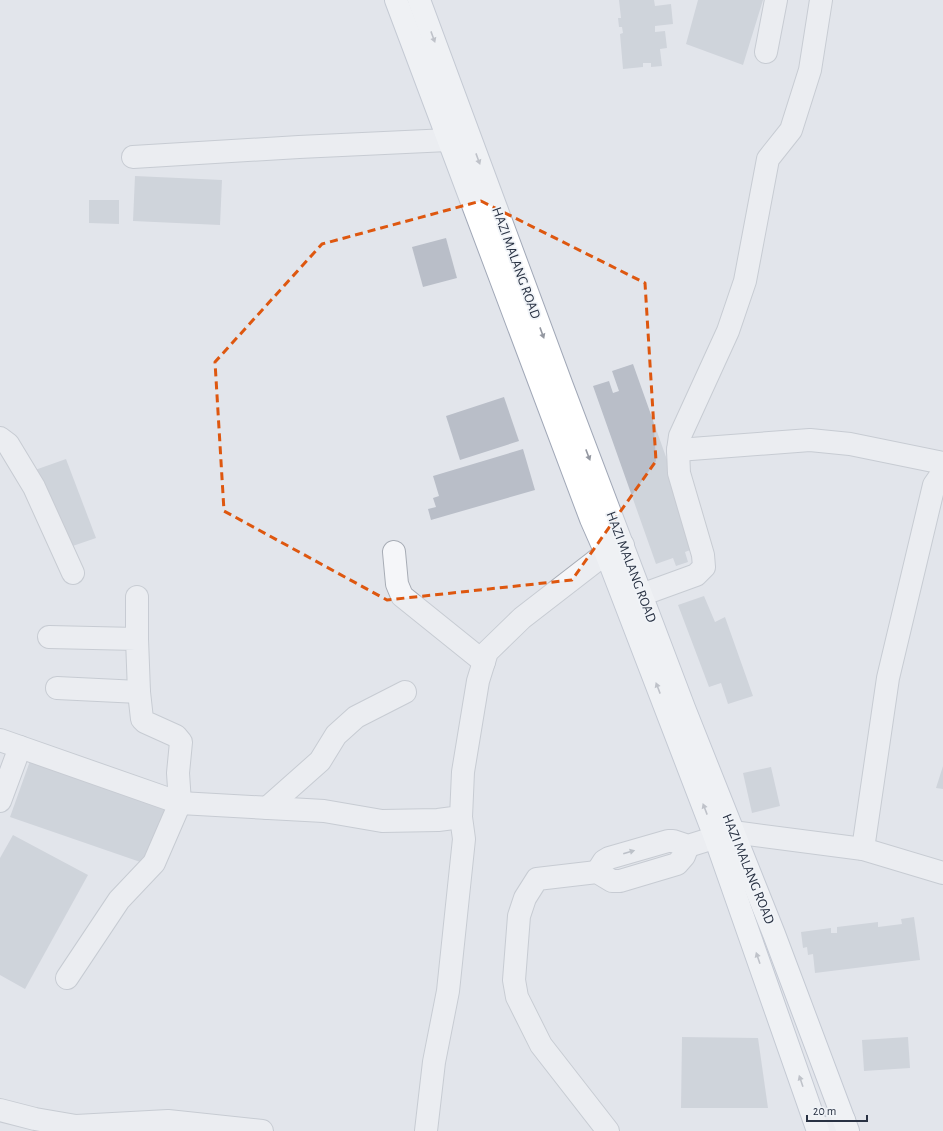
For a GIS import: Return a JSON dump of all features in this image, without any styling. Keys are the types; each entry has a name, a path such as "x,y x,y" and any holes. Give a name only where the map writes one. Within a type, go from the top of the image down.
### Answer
{"main road":[{"name":"HAZI MALANG ROAD","path":"396,0 591,520 614,549 641,595 724,834 818,1131"},
{"name":"HAZI MALANG ROAD","path":"419,0 562,386 614,549 724,834 774,934 846,1125"}],"street":[{"path":"766,52 776,0"},
{"path":"641,595 696,575 704,567 703,555 678,473 678,450 680,436 728,330 745,281 768,159 791,130 810,70 821,0"},
{"path":"133,157 448,140"},
{"path":"0,438 8,444 34,487 73,573"},
{"path":"678,450 810,440 850,444 943,463"},
{"path":"863,849 888,678 934,485 943,472"},
{"path":"426,1131 434,1062 449,983 464,839 461,817 463,772 478,680 487,652 522,618 614,549"},
{"path":"394,552 397,584 402,596 484,662"},
{"path":"67,978 120,900 154,863 180,803 178,773 181,742 176,736 145,722 142,719 139,692 136,597"},
{"path":"49,637 137,639"},
{"path":"57,688 139,692"},
{"path":"267,808 320,761 336,735 356,717 406,692"},
{"path":"0,740 180,803 324,811 382,821 438,820 461,817"},
{"path":"0,801 20,747"},
{"path":"608,1131 541,1045 517,997 514,980 519,916 525,898 537,879 597,872 609,858 668,841 674,841 688,846 724,834 863,849 943,873"},
{"path":"0,1110 35,1119 76,1126 168,1121 262,1131"},
{"path":"822,1131 846,1125"}],"highlighted area":[{"path":"481,201 645,283 656,461 572,580 387,600 224,511 215,362 322,244"}],"building":[{"path":"619,0 654,0 655,6 671,4 673,24 655,26 655,32 665,31 667,48 660,49 662,66 651,67 651,63 643,63 643,67 623,69 620,34 623,33 622,27 619,27 618,18 621,18"},
{"path":"698,0 763,0 743,65 686,44"},
{"path":"135,176 222,180 220,225 133,221"},
{"path":"89,200 119,200 119,224 89,223"},
{"path":"446,238 457,278 423,287 412,247"},
{"path":"633,364 698,547 685,552 688,562 676,566 673,558 656,564 593,386 609,381 613,393 619,391 612,371"},
{"path":"504,397 519,441 460,460 446,416"},
{"path":"523,449 535,490 431,520 428,509 436,507 433,498 439,496 433,476"},
{"path":"66,459 96,538 64,549 35,470"},
{"path":"704,596 715,622 725,617 753,696 728,704 721,683 709,687 678,605"},
{"path":"30,761 168,810 149,865 10,817"},
{"path":"943,766 943,789 936,788"},
{"path":"771,767 780,806 752,813 743,773"},
{"path":"13,835 88,875 25,989 0,975 0,858"},
{"path":"914,917 920,960 815,973 813,954 808,955 807,947 803,948 801,932 831,928 831,933 837,933 837,927 878,922 878,927 902,924 901,919"},
{"path":"682,1037 758,1038 768,1108 681,1108"},
{"path":"908,1037 910,1068 864,1071 862,1040"}]}
